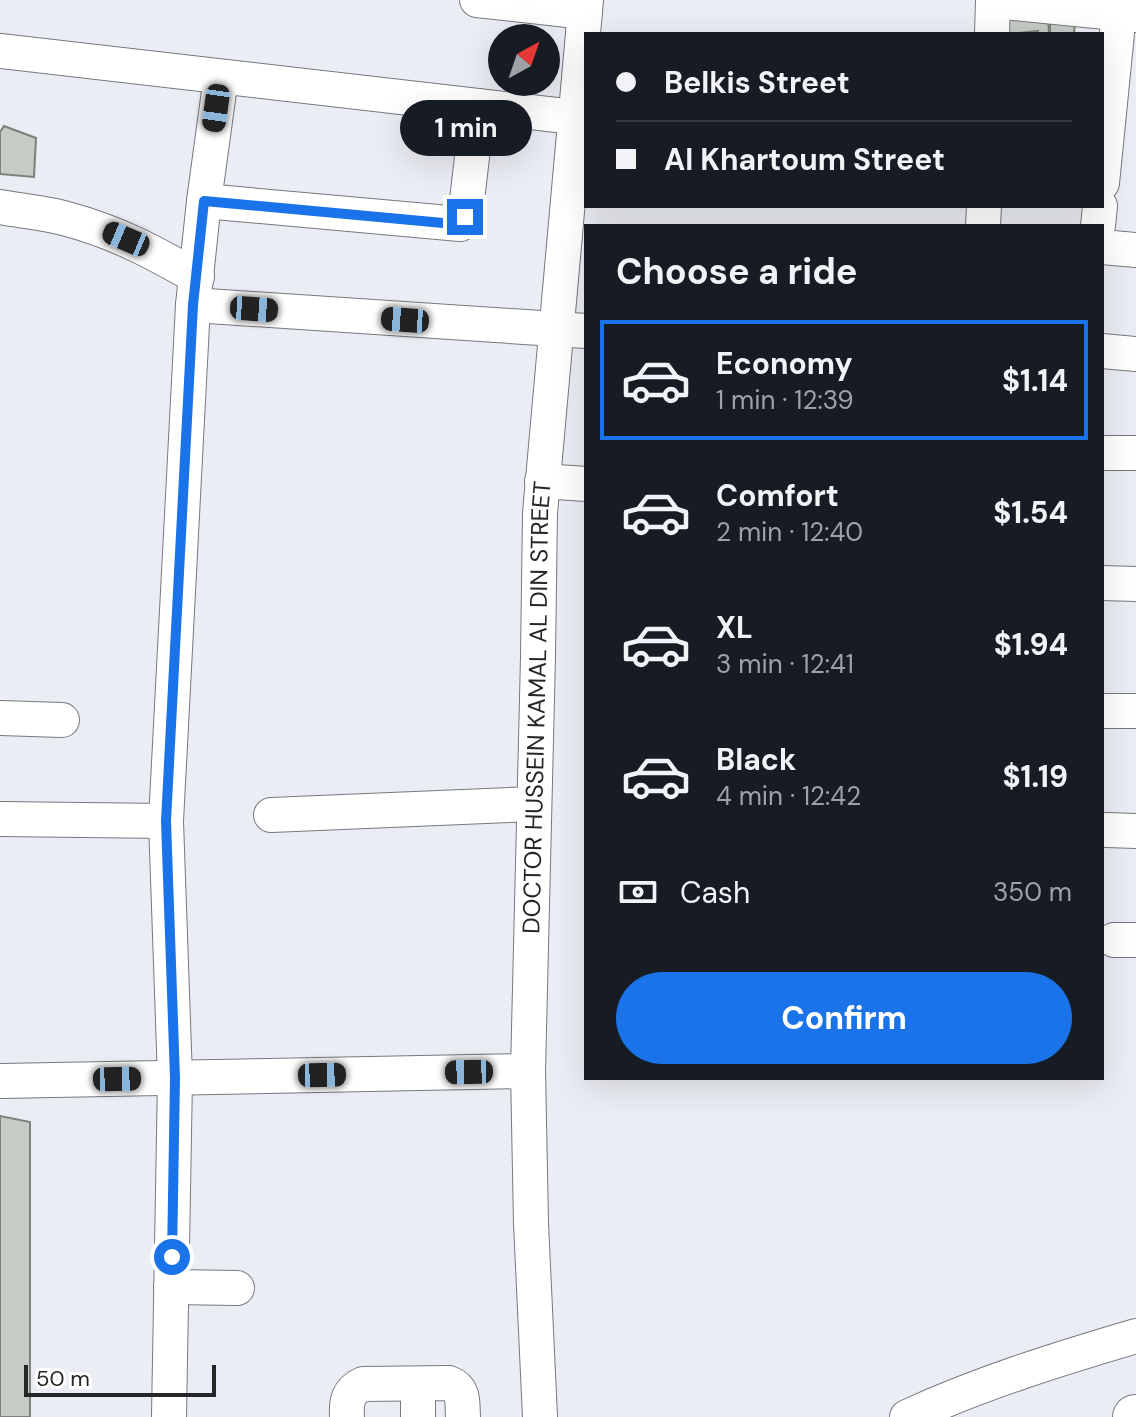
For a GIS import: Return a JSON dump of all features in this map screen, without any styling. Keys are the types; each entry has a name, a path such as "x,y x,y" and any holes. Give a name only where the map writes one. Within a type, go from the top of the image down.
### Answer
{"street":[{"path":"477,0 585,6"},
{"path":"992,32 993,0 1127,14 1104,169"},
{"name":"DOCTOR HUSSEIN KAMAL AL DIN STREET","path":"540,1417 528,1071 540,513 542,481 571,331 574,117 585,6"},
{"path":"0,51 574,117"},
{"path":"169,1417 175,1078 166,821 195,291 221,77"},
{"path":"204,201 460,224 465,217 478,106"},
{"path":"0,207 64,218 144,246 195,291 571,331"},
{"path":"1104,247 1136,250"},
{"path":"1104,351 1136,354"},
{"path":"1104,453 1136,453"},
{"path":"542,481 584,484"},
{"path":"1104,583 1136,584"},
{"path":"1104,711 1136,711"},
{"path":"0,718 62,720"},
{"path":"271,815 534,804"},
{"path":"0,819 166,821"},
{"path":"0,1081 528,1071"},
{"path":"171,1287 237,1288"},
{"path":"907,1417 995,1381 1136,1336"},
{"path":"347,1417 348,1397 354,1388 363,1384 418,1400 449,1383 459,1388 463,1417"}],"building":[{"path":"1006,10 1048,15 1049,32 1008,32"},
{"path":"1050,21 1075,22 1074,32 1050,32"},
{"path":"4,126 36,138 34,177 0,174 0,132"},
{"path":"0,1116 30,1122 30,1417 0,1417"}],"route":[{"path":"172,1257 175,1078 166,821 193,305 204,201 454,224 460,224 465,217"}]}
